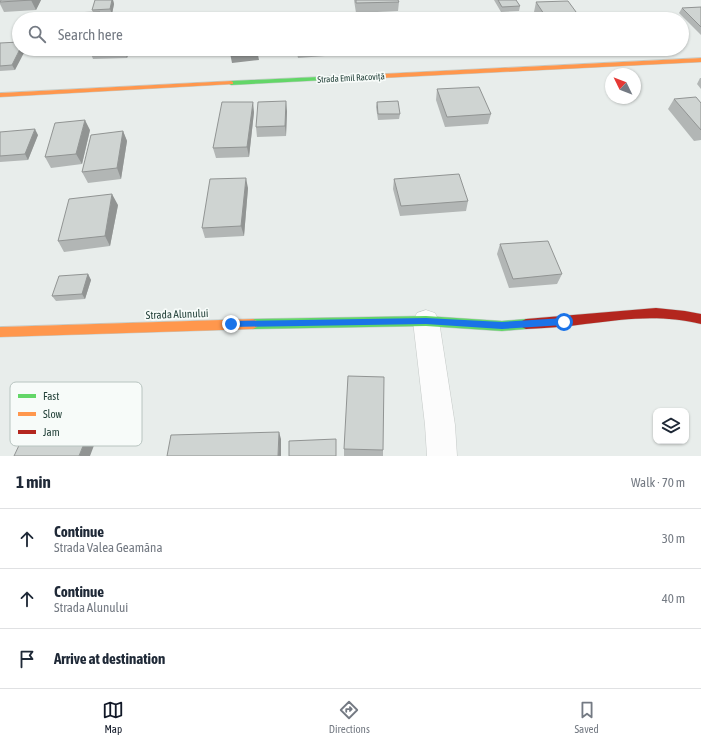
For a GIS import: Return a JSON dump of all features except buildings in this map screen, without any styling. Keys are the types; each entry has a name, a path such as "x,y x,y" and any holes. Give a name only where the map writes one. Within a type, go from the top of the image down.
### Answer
{"street":[{"name":"Strada Emil Racoviță","path":"0,95 701,60"},
{"name":"Strada Alunului","path":"0,332 223,324 426,321 502,326 564,322 647,312 681,314 701,319"},
{"path":"426,321 440,425 442,456"}],"traffic: fast":[{"path":"231,83 381,76"},
{"path":"253,324 426,321 502,326 526,324"}],"traffic: slow":[{"path":"381,76 701,60"},
{"path":"0,95 231,83"},
{"path":"0,332 253,324"}],"traffic: jam":[{"path":"526,324 577,321 642,313 671,314 701,319"}],"route":[{"path":"231,324 426,321 502,326 564,322"}]}
